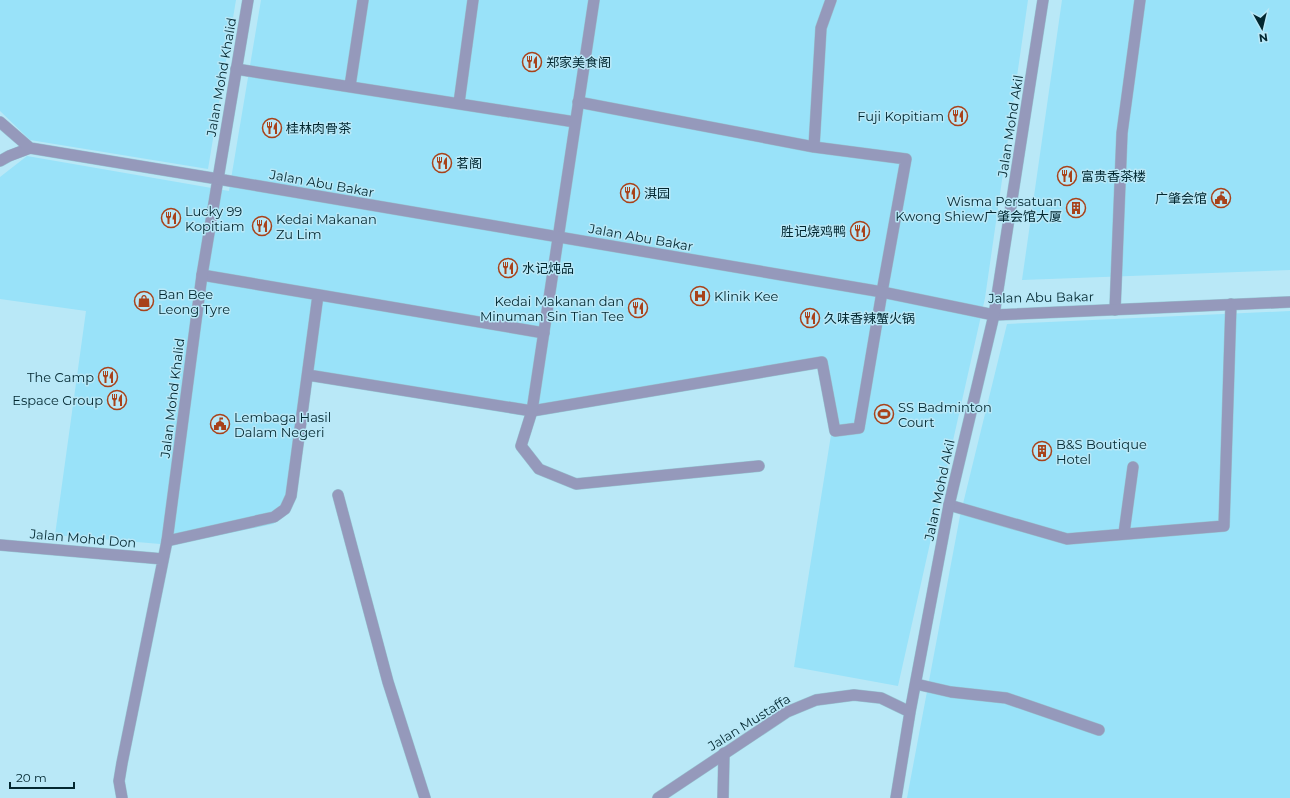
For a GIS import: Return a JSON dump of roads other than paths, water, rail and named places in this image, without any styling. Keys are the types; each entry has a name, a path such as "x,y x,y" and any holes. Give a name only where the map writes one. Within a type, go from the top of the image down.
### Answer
{"street":[{"name":"Jalan Mohd Khalid","path":"122,798 119,781 167,541 202,275 248,0"},
{"path":"350,86 363,0"},
{"path":"459,103 473,0"},
{"path":"594,0 532,411 521,446 539,469 576,484 759,466"},
{"path":"814,147 821,28 832,0"},
{"name":"Jalan Mohd Akil","path":"896,798 910,712 949,505 994,315 1044,0"},
{"path":"1115,310 1122,133 1140,0"},
{"path":"236,69 575,122"},
{"path":"308,374 532,411 822,362 836,430 859,428 906,159 814,147 578,102"},
{"path":"0,122 30,148 0,161"},
{"name":"Jalan Abu Bakar","path":"30,148 882,292 994,315 1290,302"},
{"path":"202,275 544,333"},
{"path":"167,541 274,517 285,509 291,496 318,295"},
{"path":"949,505 1067,538 1224,526 1231,304"},
{"path":"1124,533 1132,467"},
{"path":"338,495 388,682 424,798"},
{"name":"Jalan Mohd Don","path":"0,546 163,559"},
{"path":"916,684 951,692 1006,698 1099,730"},
{"name":"Jalan Mustaffa","path":"658,798 787,712 816,700 854,695 881,698 910,712"},
{"path":"723,798 724,754"}],"place":[{"name":"郑家美食阁","path":"532,62"},
{"name":"Fuji Kopitiam","path":"958,116"},
{"name":"桂林肉骨茶","path":"272,128"},
{"name":"茗阁","path":"442,163"},
{"name":"富贵香茶楼","path":"1067,176"},
{"name":"淇园","path":"630,193"},
{"name":"广肇会馆","path":"1221,198"},
{"name":"Wisma Persatuan Kwong Shiew广肇会馆大厦","path":"1076,208"},
{"name":"Lucky 99 Kopitiam","path":"171,218"},
{"name":"Kedai Makanan Zu Lim","path":"262,226"},
{"name":"胜记烧鸡鸭","path":"860,231"},
{"name":"水记炖品","path":"508,268"},
{"name":"Klinik Kee","path":"700,296"},
{"name":"Ban Bee Leong Tyre","path":"144,301"},
{"name":"Kedai Makanan dan Minuman Sin Tian Tee","path":"638,308"},
{"name":"久味香辣蟹火锅","path":"810,318"},
{"name":"The Camp","path":"108,377"},
{"name":"Espace Group","path":"117,400"},
{"name":"SS Badminton Court","path":"884,414"},
{"name":"Lembaga Hasil Dalam Negeri","path":"220,424"},
{"name":"B&S Boutique Hotel","path":"1042,451"}]}
